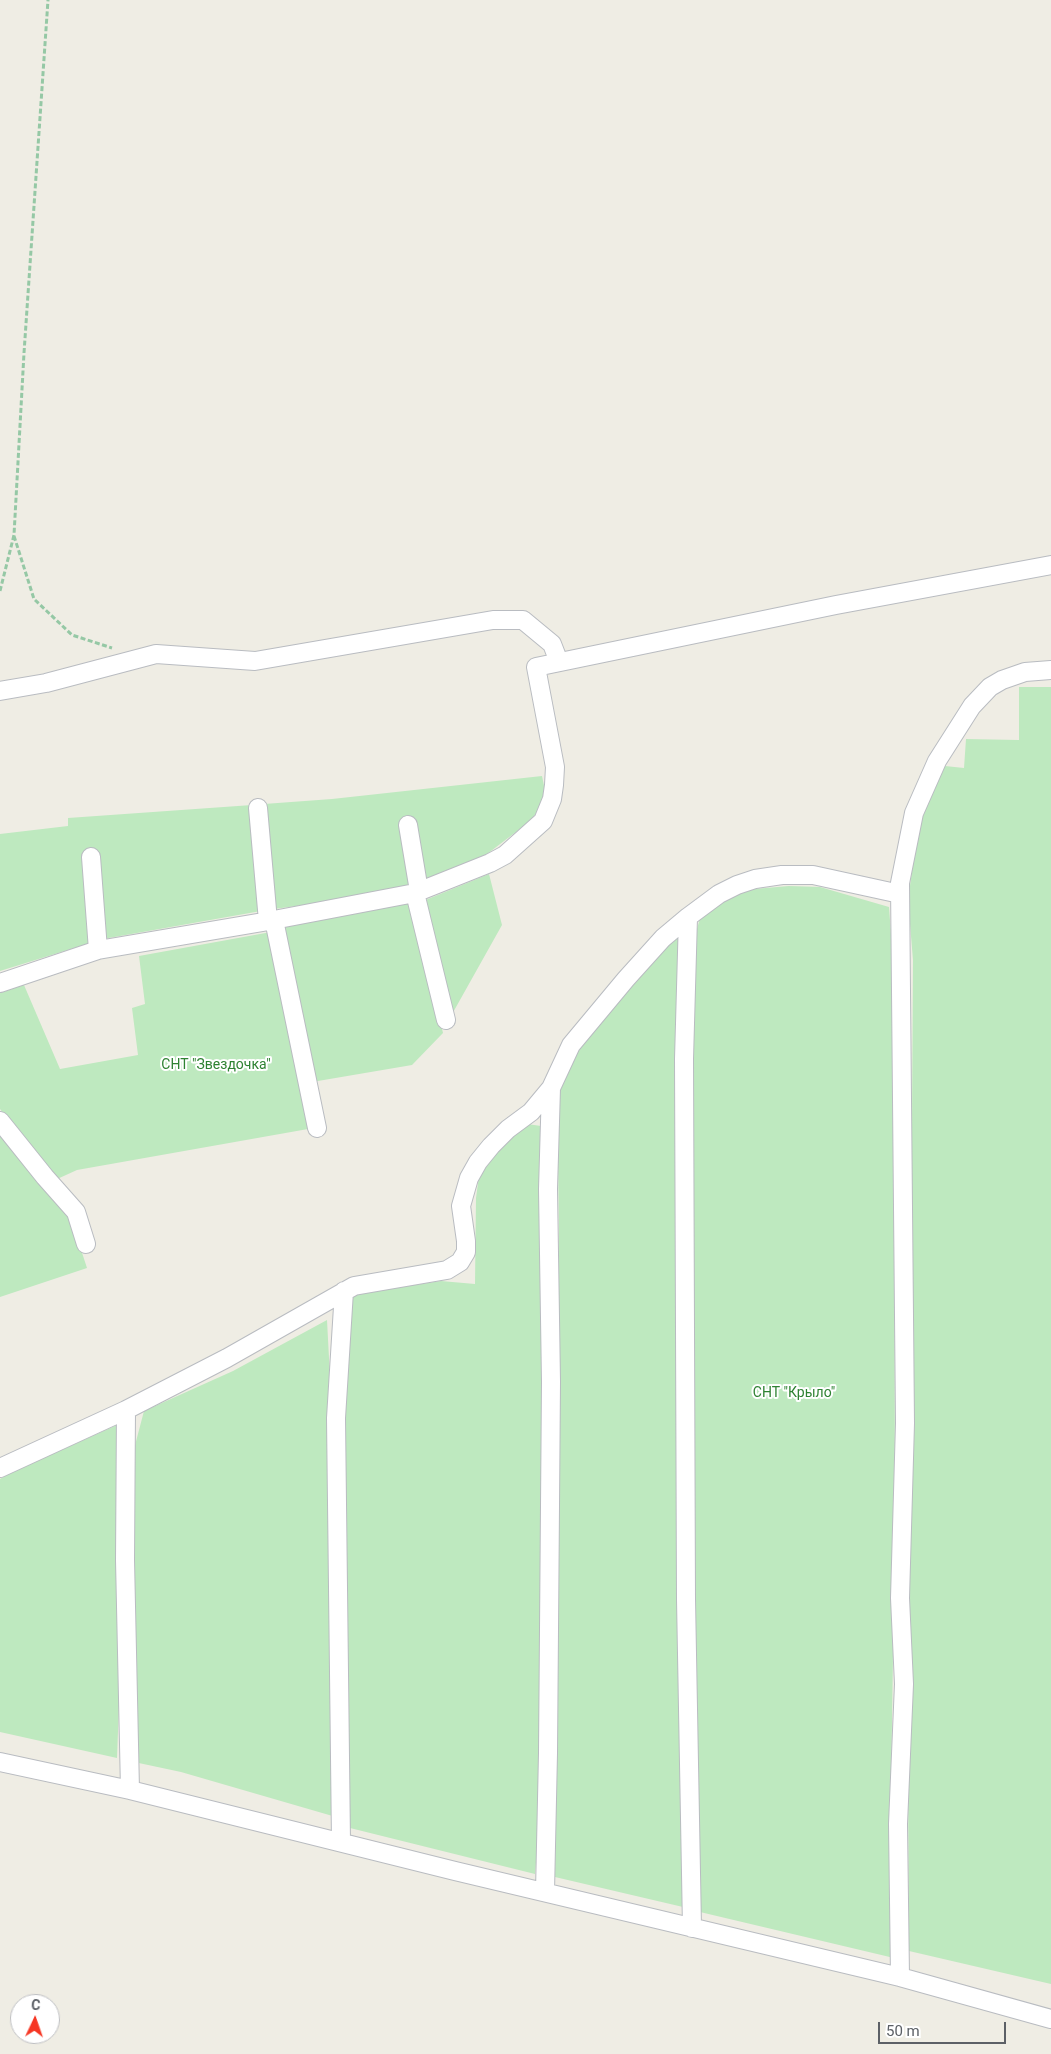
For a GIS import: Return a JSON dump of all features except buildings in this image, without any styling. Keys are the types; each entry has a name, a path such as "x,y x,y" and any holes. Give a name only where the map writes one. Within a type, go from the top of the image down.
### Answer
{"street":[{"path":"0,983 98,950 271,921 417,892 490,863 505,855 543,821 552,799 555,767 536,666 836,605 1051,565"},
{"path":"0,691 46,683 156,654 255,661 493,620 523,620 552,644 559,662"},
{"path":"900,1977 898,1824 904,1684 900,1598 905,1423 900,883 914,813 937,761 972,706 990,687 1002,680 1025,672 1051,670"},
{"path":"258,808 271,921 317,1128"},
{"path":"408,825 417,892 446,1020"},
{"path":"90,857 98,950"},
{"path":"0,1468 126,1410 227,1358 354,1286 447,1270 460,1262 466,1252 462,1206 469,1178 491,1146 508,1129 531,1112 550,1088 570,1045 638,965 663,938 719,894 737,885 755,880 782,875 813,875 874,890 900,894"},
{"path":"688,917 684,1059 686,1579 692,1928"},
{"path":"545,1892 551,1382 548,1189 550,1088"},
{"path":"0,1121 76,1212 86,1244"},
{"path":"341,1842 340,1623 336,1418 344,1291"},
{"path":"126,1410 125,1560 130,1790"},
{"path":"0,1762 130,1790 900,1977 1051,2019"}],"path":[{"path":"0,591 14,535 24,353 48,0"},
{"path":"14,535 34,599 72,635 115,649"}],"green space":[{"path":"1019,687 1051,687 1051,1984 909,1951 908,1781 913,960 908,900 918,827 945,766 964,768 966,739 1019,740"},
{"path":"542,776 547,800 529,822 487,854 456,872 430,879 422,877 412,884 341,900 274,909 264,804 332,799"},
{"path":"252,805 261,911 103,939 0,971 0,834 68,826 68,818"},
{"path":"489,874 502,925 451,1016 423,901"},
{"name":"СНТ \"Крыло\"","path":"789,886 820,887 889,907 893,961 894,1029 895,1525 891,1787 894,1958 700,1912 694,1799 692,1304 694,939 701,915 736,893 754,889"},
{"name":"СНТ \"Звездочка\"","path":"411,902 443,1033 412,1065 312,1082 282,927"},
{"name":"СНТ \"Звездочка\"","path":"271,932 308,1129 77,1170 55,1180 0,1109 0,993 24,985 60,1069 138,1055 132,1008 145,1004 139,956"},
{"path":"678,939 683,1907 555,1877 559,1231 557,1091 570,1058 668,940"},
{"path":"527,1124 541,1126 545,1292 542,1793 535,1874 350,1828 347,1781 344,1436 347,1305 354,1296 366,1292 441,1281 475,1284 476,1198 479,1176 504,1144"},
{"path":"0,1132 70,1216 87,1268 0,1297"},
{"path":"327,1320 331,1396 336,1817 181,1772 134,1762 134,1449 144,1411 233,1371"},
{"path":"117,1425 120,1678 117,1758 0,1732 0,1479"}]}
